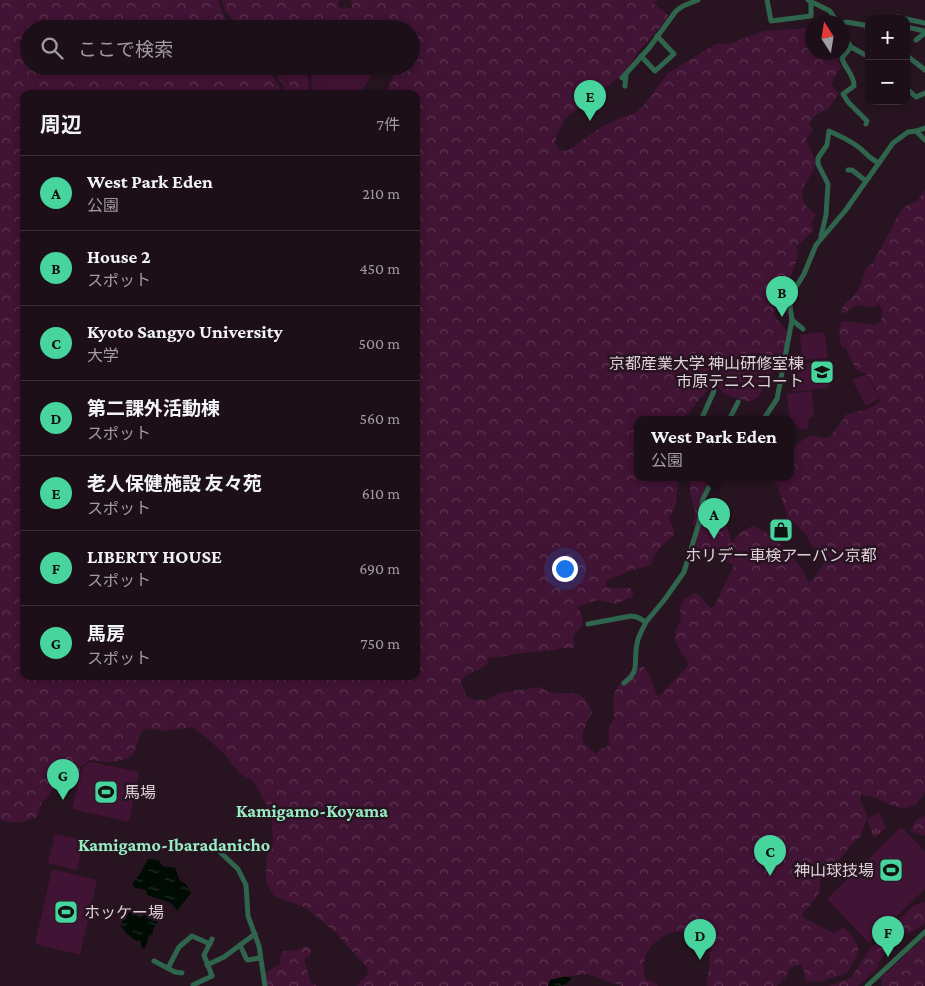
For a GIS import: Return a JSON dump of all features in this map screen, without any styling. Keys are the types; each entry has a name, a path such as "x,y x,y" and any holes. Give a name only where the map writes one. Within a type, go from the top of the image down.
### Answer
{"street":[{"path":"625,86 624,76 649,48 676,11 698,0"},
{"path":"767,0 771,20 812,16 810,1"},
{"path":"810,1 830,11 833,15"},
{"path":"910,20 925,22 925,26"},
{"path":"850,22 865,26"},
{"path":"910,29 925,32"},
{"path":"916,40 925,32"},
{"path":"641,56 655,72 674,54 657,36"},
{"path":"850,43 865,54"},
{"path":"852,46 842,58 843,63 854,78 854,86 843,94 848,102 868,121 866,124"},
{"path":"910,58 925,70"},
{"path":"910,91 916,96 925,93"},
{"path":"766,416 777,399 792,320 791,295 804,274 816,245 845,211 893,143 908,132 925,128"},
{"path":"819,242 824,230 828,184 818,164 818,158 827,145 829,131 856,144 870,160 879,163"},
{"path":"916,131 925,140"},
{"path":"848,170 852,170 866,181"},
{"path":"792,320 803,329"},
{"path":"703,416 714,391"},
{"path":"731,416 738,402"},
{"path":"624,683 632,677 635,671 637,643 646,622 684,572 699,523 703,499 714,481"},
{"path":"588,624 631,616 646,622"},
{"path":"221,853 238,869 246,885 248,916 259,946 265,986"},
{"path":"867,986 925,932"},
{"path":"207,965 224,956 255,934"},
{"path":"168,968 179,947 192,936 211,942 204,955 212,976 193,985"},
{"path":"240,945 247,960 260,958"},
{"path":"154,961 182,973"}],"green space":[{"path":"0,0 218,0 226,20 20,20 20,75 272,75 281,90 20,90 20,680 420,680 420,90 388,90 393,75 420,75 420,20 233,20 225,10 222,0 339,0 338,7 352,8 351,0 657,0 654,4 668,15 667,19 640,50 626,72 567,117 558,132 555,143 560,150 567,151 601,127 619,118 633,114 643,106 668,73 716,44 729,44 764,31 805,28 805,60 838,60 841,66 831,84 839,94 828,109 817,114 809,123 813,131 806,139 815,162 815,167 804,186 802,197 805,205 816,215 811,223 814,230 796,247 798,256 791,276 771,283 772,289 785,288 787,293 785,300 789,315 777,307 773,314 788,333 778,366 770,377 764,381 760,395 750,402 726,395 717,386 706,391 685,416 634,416 634,481 678,481 677,501 669,520 674,529 673,536 658,551 651,565 607,580 606,585 609,588 630,588 633,596 616,604 597,600 577,607 582,616 583,624 574,635 575,645 573,648 488,658 488,663 485,666 466,676 461,681 466,695 470,699 487,700 499,693 541,687 548,692 581,696 587,702 592,712 583,731 582,741 596,754 601,749 609,746 609,729 614,720 614,695 628,674 636,668 644,667 652,681 657,696 687,667 688,661 681,653 675,640 675,633 681,618 680,608 683,600 695,593 711,608 715,605 734,565 719,558 717,548 688,564 695,547 702,510 714,523 717,520 724,527 727,527 732,544 738,535 753,526 768,534 793,558 808,582 812,581 826,560 814,549 805,534 792,520 789,520 774,481 794,481 794,449 804,439 810,436 830,437 847,414 867,409 880,402 881,399 866,373 862,373 856,368 846,348 842,347 839,334 842,321 875,325 881,321 882,308 879,305 873,307 856,305 841,314 845,304 858,291 865,271 873,263 899,214 906,206 917,201 925,190 925,793 914,805 908,808 901,808 868,795 861,795 860,801 866,811 867,819 860,837 837,863 821,875 819,894 801,916 833,933 844,927 855,941 859,950 858,954 846,974 822,981 807,982 801,965 798,965 790,968 788,975 777,986 707,986 710,963 709,955 712,948 698,934 687,930 661,938 646,955 644,963 645,979 654,982 658,986 621,986 588,974 563,977 548,983 548,986 356,986 367,975 369,970 335,932 306,908 274,896 266,882 267,856 273,842 272,815 254,782 239,773 225,754 193,727 164,731 147,728 141,732 133,755 112,762 90,760 80,767 80,776 75,784 56,787 42,801 37,817 23,822 0,819"},
{"path":"277,75 281,75 294,90 285,90"},
{"path":"281,75 308,75 308,90 294,90"},
{"path":"311,75 318,75 322,90 312,90"},
{"path":"318,75 372,75 361,90 322,90"},
{"path":"821,332 825,334 828,358 803,360 800,335"},
{"path":"827,361 829,385 827,388 792,392 790,365"},
{"path":"866,374 880,398 866,406 852,380"},
{"path":"812,391 814,416 809,418 808,429 800,430 794,423 794,416 789,416 787,394"},
{"path":"688,481 712,481 697,526 694,526 692,522 695,513 690,495"},
{"name":"馬場","path":"92,762 139,772 129,822 72,809 81,770 87,763"},
{"path":"879,813 886,828 874,838 867,819"},
{"path":"925,816 925,836 911,832 915,821"},
{"name":"神山球技場","path":"901,827 925,851 925,889 869,943 827,899"},
{"path":"55,834 83,840 77,870 48,863"},
{"name":"ホッケー場","path":"52,869 97,880 80,955 35,944"},
{"path":"925,903 925,923 912,932 906,933 896,942 883,943 883,935 913,906"},
{"path":"925,937 925,986 882,986 881,978"},
{"path":"875,944 885,951 876,970 858,986 829,986 851,978 870,948"},
{"path":"305,946 309,947 311,951 310,956 304,960 311,983 319,986 267,986 265,974 280,964 281,954 284,951 296,950"}],"water":[{"path":"148,859 159,860 162,866 175,868 180,881 186,884 191,893 177,911 168,902 147,895 146,890 132,885"},
{"path":"130,910 147,915 150,914 158,922 158,925 153,928 153,934 149,936 145,948 142,948 140,940 136,941 120,925"},
{"path":"570,977 571,979 564,986 548,986 550,980"}],"place":[{"name":"老人保健施設 友々苑","path":"590,121"},
{"name":"House 2","path":"782,317"},
{"name":"京都産業大学 神山研修室棟 市原テニスコート","path":"822,372"},
{"name":"ホリデー車検アーバン京都","path":"781,530"},
{"name":"West Park Eden","path":"714,539"},
{"name":"馬場","path":"106,792"},
{"name":"馬房","path":"63,800"},
{"name":"神山球技場","path":"891,870"},
{"name":"Kyoto Sangyo University","path":"770,876"},
{"name":"ホッケー場","path":"66,912"},
{"name":"LIBERTY HOUSE","path":"888,957"},
{"name":"第二課外活動棟","path":"700,960"}],"district":[{"name":"Kamigamo-Koyama","path":"312,811"},
{"name":"Kamigamo-Ibaradanicho","path":"174,845"}]}
